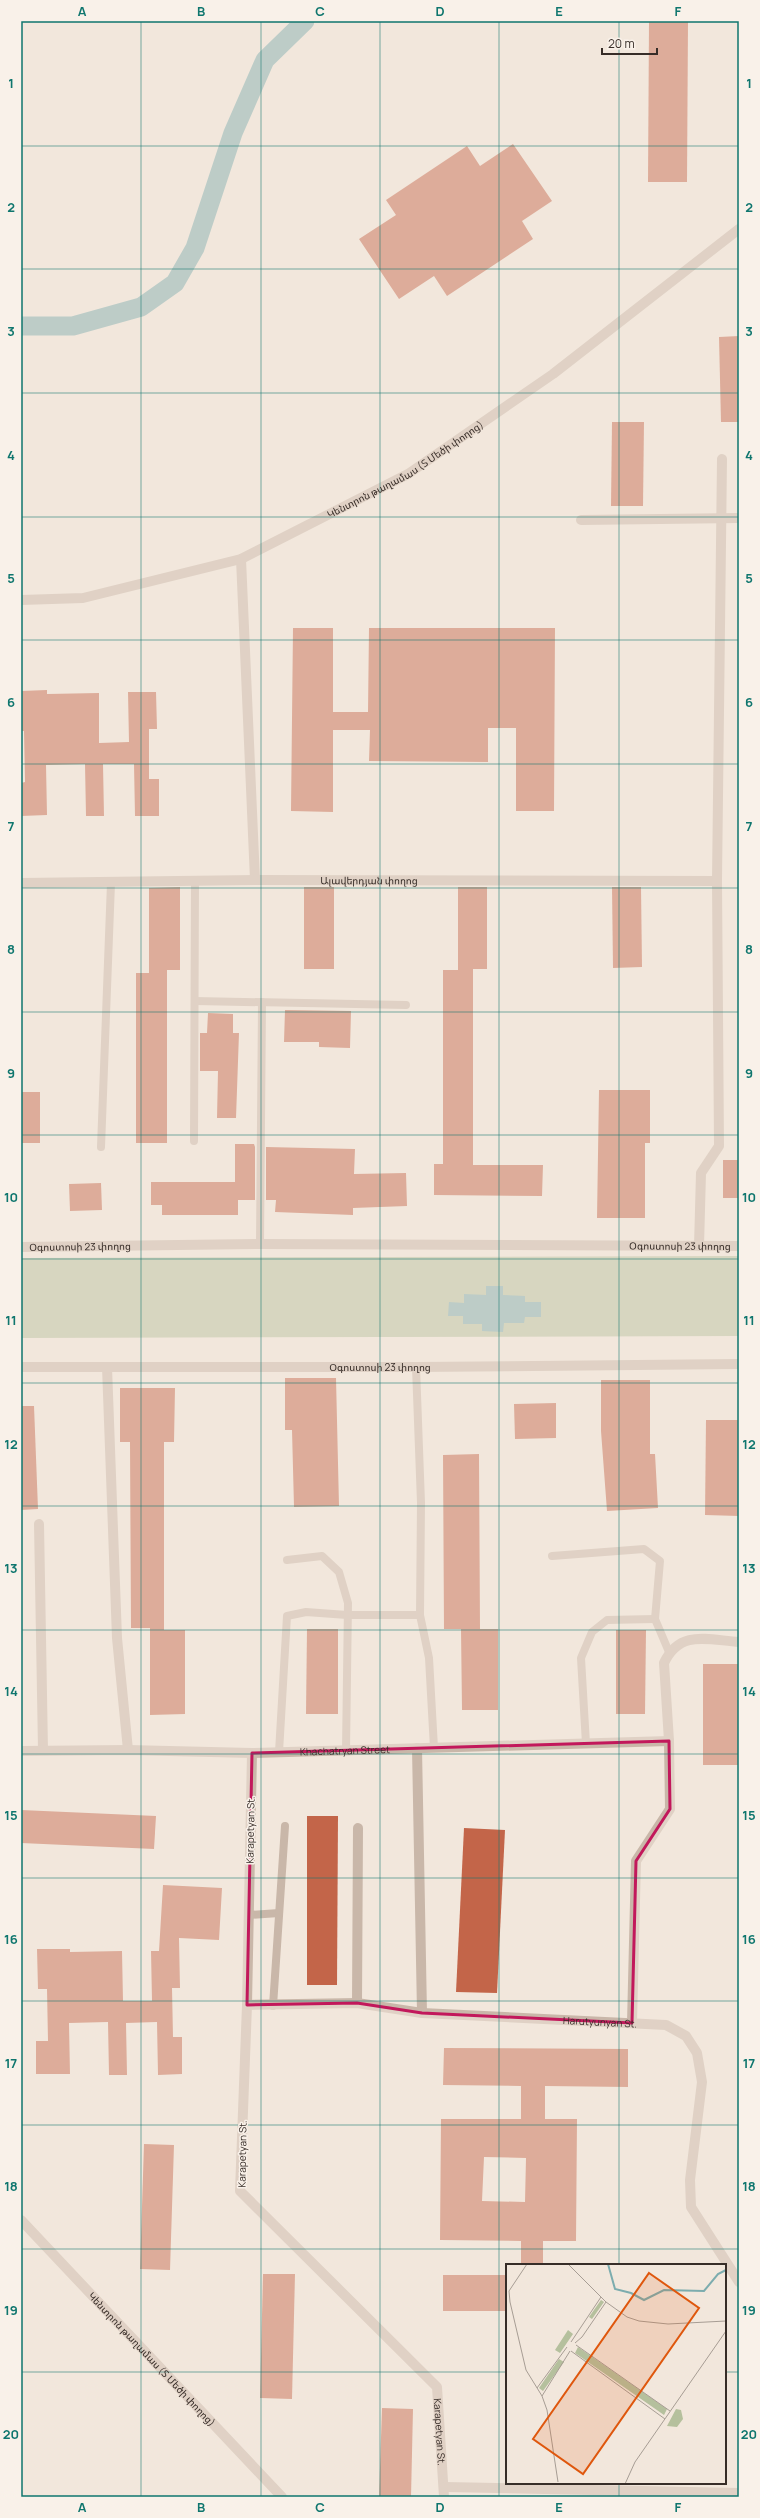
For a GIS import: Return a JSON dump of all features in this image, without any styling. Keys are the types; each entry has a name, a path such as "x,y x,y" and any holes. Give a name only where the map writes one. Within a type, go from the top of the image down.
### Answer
{"street":[{"name":"Կենտրոն թաղամաս (Տ Մեծի փողոց)","path":"21,600 82,598 241,559 408,474 553,374 739,229"},
{"path":"700,1246 701,1173 719,1146 717,881 723,518 722,459"},
{"path":"581,520 739,518"},
{"path":"241,559 254,880"},
{"name":"Ալավերդյան փողոց","path":"21,883 254,880 717,881"},
{"name":"Օգոստոսի 23 փողոց","path":"21,1247 260,1244 739,1246"},
{"name":"Օգոստոսի 23 փողոց","path":"21,1367 416,1367 739,1364"},
{"path":"107,1367 117,1638 128,1750"},
{"path":"39,1524 43,1750"},
{"path":"632,2023 636,1861 670,1809 669,1742 664,1663 669,1652 682,1641 694,1638 739,1642"},
{"name":"Khachatryan Street","path":"21,1751 128,1750 252,1753 669,1742"},
{"path":"417,1748 422,2013"},
{"name":"Karapetyan St.","path":"252,1753 247,2005 240,2191 437,2388 445,2492"},
{"path":"357,2003 358,1828"},
{"name":"Harutyunyan St.","path":"247,2005 273,2006 357,2003 422,2013 666,2025 686,2036 697,2053 702,2082 690,2180 691,2207 739,2282"},
{"name":"Կենտրոն թաղամաս (Տ Մեծի փողոց)","path":"21,2220 282,2497"},
{"path":"445,2492 739,2493"}],"lane":[{"path":"194,1141 195,881"},
{"path":"101,1146 111,883"},
{"path":"195,1001 406,1005"},
{"path":"260,1244 262,1002"},
{"path":"416,1367 421,1503 420,1615 429,1658 434,1748"},
{"path":"552,1556 644,1549 660,1561 655,1619 669,1652"},
{"path":"287,1560 322,1556 340,1572 348,1603 346,1750"},
{"path":"279,1752 287,1616 306,1612 348,1615 420,1615"},
{"path":"586,1744 581,1658 592,1632 607,1620 655,1619"},
{"path":"273,2006 285,1826"},
{"path":"249,1915 279,1913"}],"highlighted area":[{"path":"669,1741 670,1809 636,1861 632,2023 422,2013 357,2003 247,2005 252,1753"}],"green space":[{"path":"739,1256 739,1336 21,1338 21,1258"}],"water":[{"path":"486,1286 503,1286 503,1295 525,1296 525,1302 541,1302 541,1317 525,1317 524,1323 504,1323 503,1332 482,1331 482,1324 463,1324 463,1316 448,1316 449,1302 464,1303 464,1294 486,1295"}],"building":[{"path":"649,21 688,21 687,182 648,182"},
{"path":"513,144 552,201 522,221 533,239 447,296 434,276 399,299 359,239 396,215 386,200 467,146 480,166"},
{"path":"739,336 739,422 721,422 719,337"},
{"path":"612,422 644,422 643,506 611,506"},
{"path":"293,628 333,628 333,712 368,712 369,628 555,628 554,811 516,811 516,728 488,728 488,762 369,761 370,730 333,730 333,812 291,811"},
{"path":"47,690 47,694 99,693 99,743 129,742 128,692 156,692 157,729 149,729 149,779 159,779 159,816 135,816 134,764 103,764 104,816 86,816 85,764 46,765 47,815 21,816 21,783 25,782 24,731 21,731 21,691"},
{"path":"180,887 180,970 167,970 167,1143 136,1143 136,973 149,973 149,888"},
{"path":"304,887 334,887 334,969 304,969"},
{"path":"458,887 487,887 487,969 473,969 473,1165 543,1165 542,1196 434,1195 434,1164 443,1164 443,970 458,970"},
{"path":"612,887 641,887 642,967 613,968"},
{"path":"285,1010 351,1011 350,1048 319,1047 319,1042 284,1042"},
{"path":"208,1013 233,1014 233,1033 239,1033 236,1118 217,1118 218,1071 200,1071 200,1033 207,1033"},
{"path":"599,1090 650,1090 650,1143 645,1143 645,1218 597,1218"},
{"path":"21,1092 40,1092 40,1143 21,1143"},
{"path":"235,1144 254,1144 255,1147 255,1200 238,1200 238,1215 162,1215 162,1205 151,1205 151,1182 235,1182"},
{"path":"266,1147 355,1149 354,1174 406,1173 407,1206 353,1208 353,1215 275,1212 276,1200 266,1200"},
{"path":"723,1160 739,1160 739,1198 723,1198"},
{"path":"101,1183 102,1210 70,1211 69,1184"},
{"path":"285,1378 336,1378 339,1506 294,1507 292,1430 285,1430"},
{"path":"601,1380 650,1380 650,1454 655,1454 658,1508 607,1511 601,1431"},
{"path":"120,1388 175,1388 174,1442 164,1442 164,1630 185,1630 185,1714 150,1715 150,1628 131,1628 130,1442 120,1442"},
{"path":"556,1403 556,1438 515,1439 514,1404"},
{"path":"21,1406 34,1406 38,1509 21,1510"},
{"path":"706,1420 739,1420 739,1516 705,1515"},
{"path":"479,1454 480,1629 498,1629 498,1710 462,1710 461,1629 444,1629 443,1455"},
{"path":"307,1629 338,1629 338,1714 306,1714"},
{"path":"616,1630 646,1630 645,1714 616,1714"},
{"path":"703,1664 739,1664 739,1765 703,1765"},
{"path":"21,1810 156,1816 154,1849 21,1843"},
{"path":"307,1816 338,1816 337,1985 307,1985"},
{"path":"464,1828 505,1830 497,1993 456,1992"},
{"path":"163,1885 222,1888 219,1940 179,1938 180,1988 172,1988 173,2037 182,2037 182,2074 158,2075 157,2022 126,2023 127,2075 109,2075 108,2022 69,2023 70,2074 36,2074 36,2041 48,2041 47,1989 38,1989 37,1949 70,1949 70,1952 122,1951 123,2001 152,2001 151,1951 159,1951"},
{"path":"444,2048 628,2049 628,2087 545,2086 545,2119 577,2119 576,2241 543,2241 543,2264 521,2264 521,2241 440,2240 441,2119 521,2119 521,2086 443,2085","holes":["484,2157 526,2158 525,2202 482,2201"]},
{"path":"144,2144 174,2145 170,2270 140,2269"},
{"path":"263,2274 295,2274 292,2399 260,2398"},
{"path":"443,2275 506,2275 506,2311 443,2311"},
{"path":"382,2408 413,2409 411,2497 379,2497"}],"waterway":[{"path":"21,326 73,326 141,307 175,283 195,248 233,133 265,60 305,21"}]}
